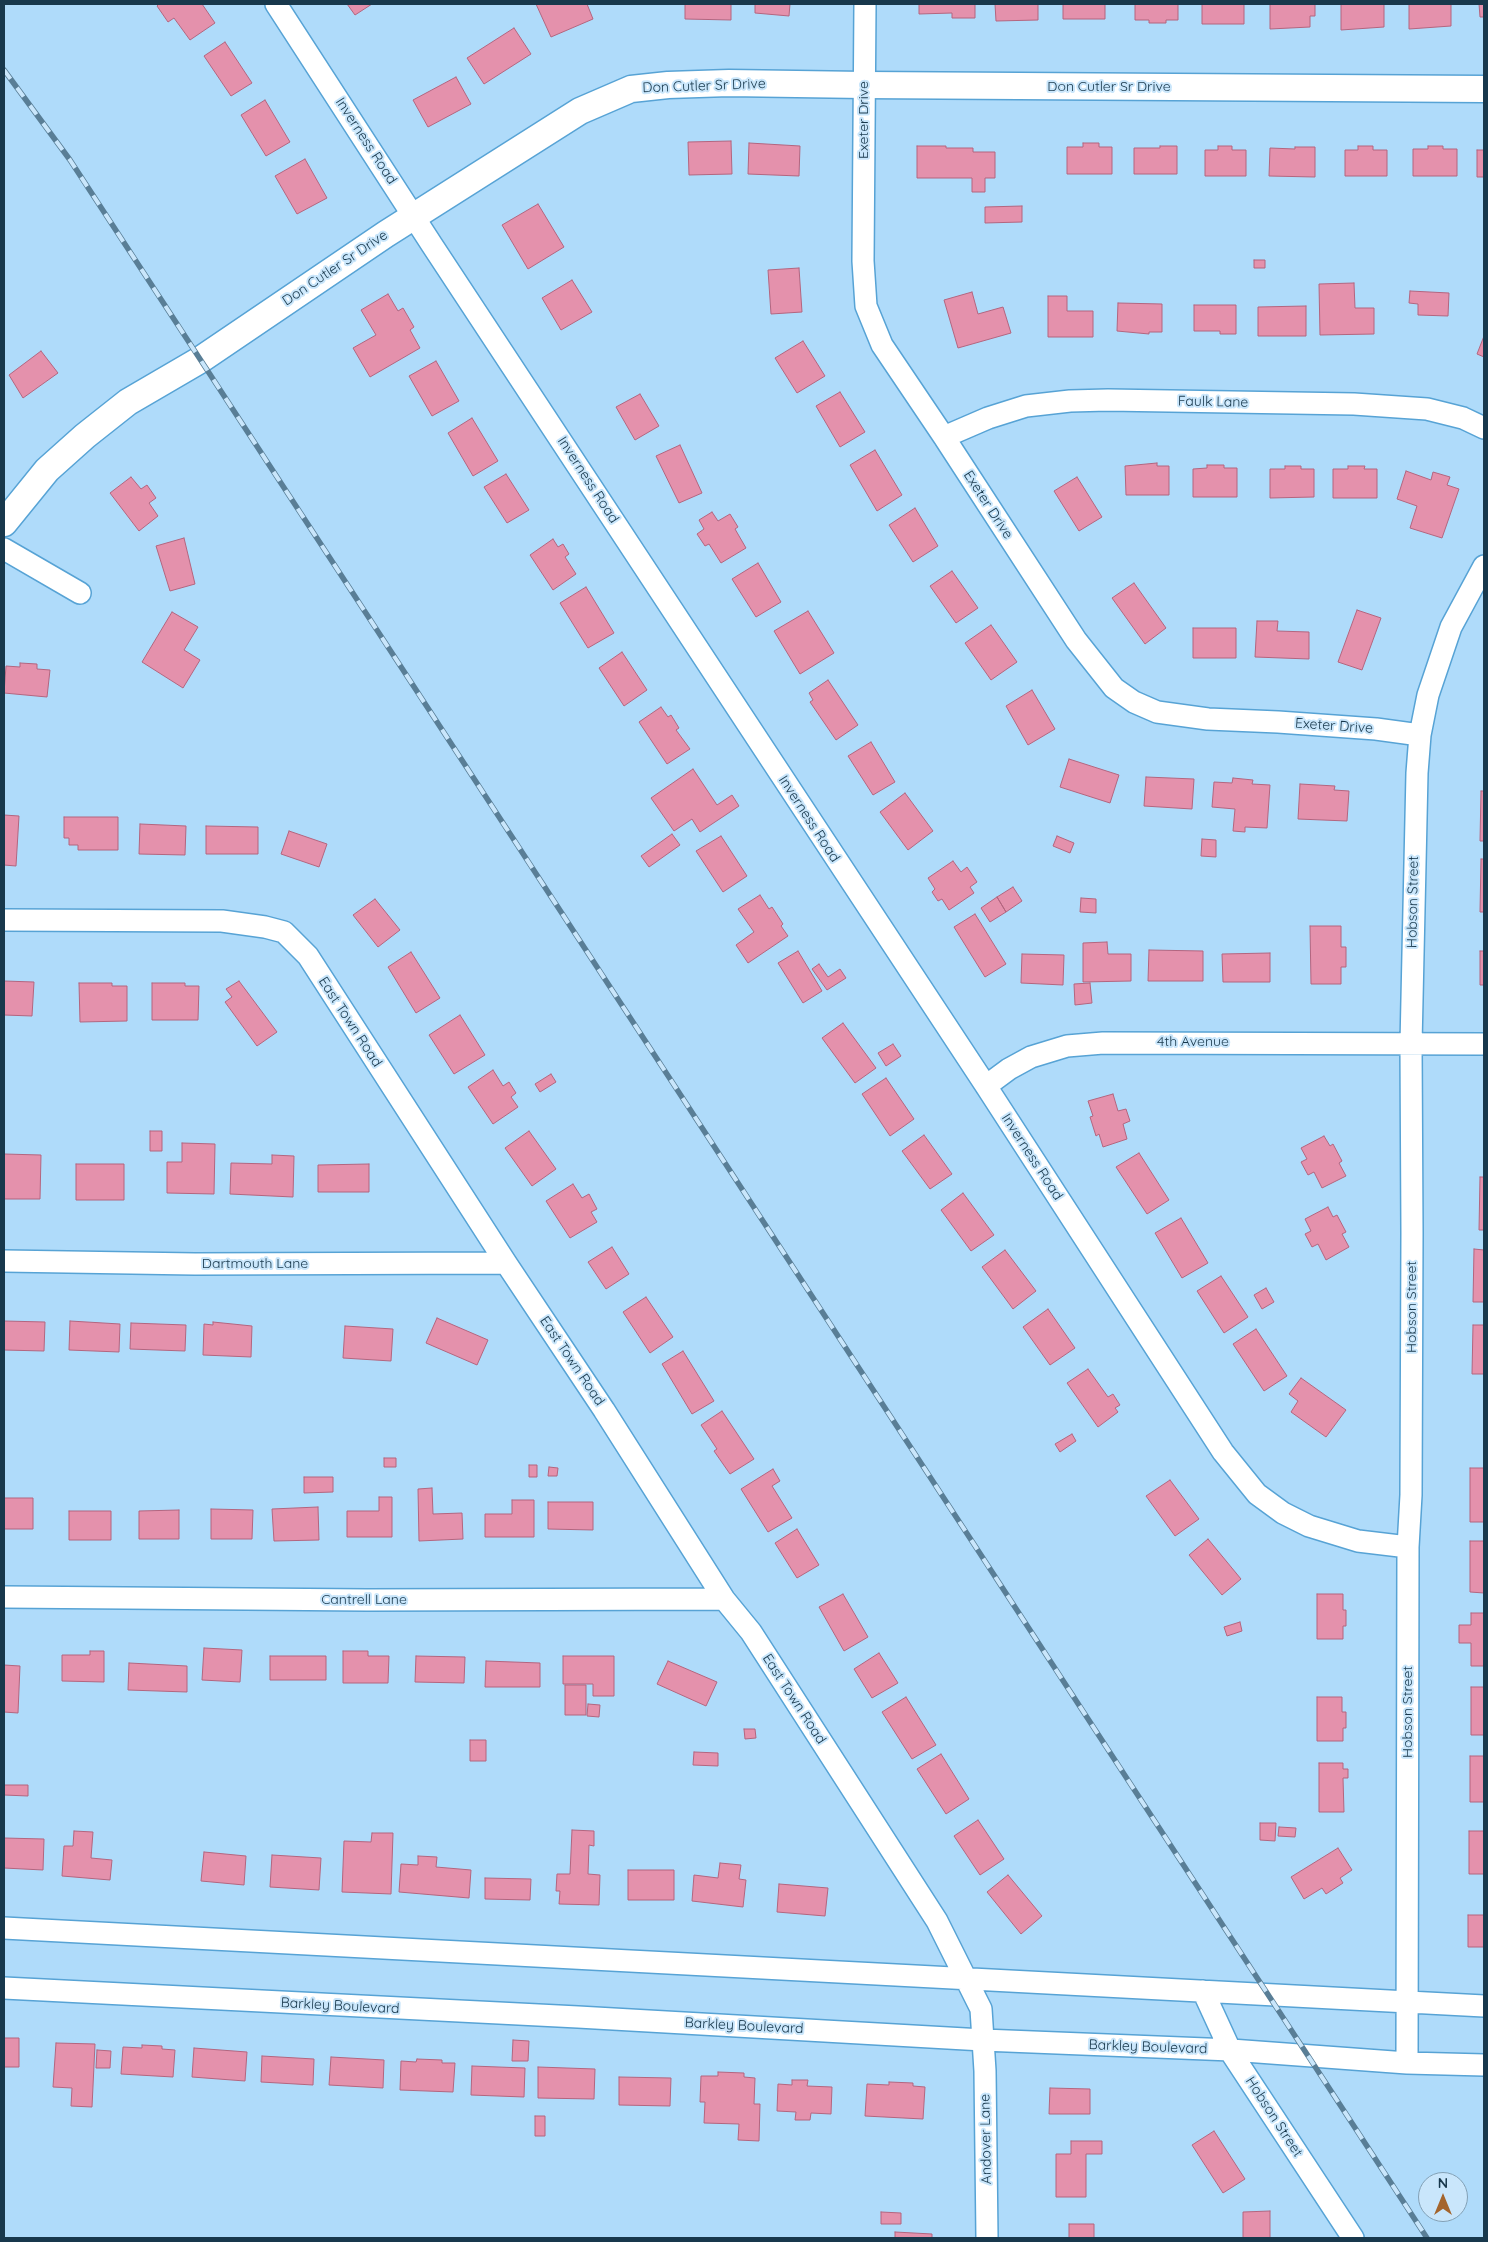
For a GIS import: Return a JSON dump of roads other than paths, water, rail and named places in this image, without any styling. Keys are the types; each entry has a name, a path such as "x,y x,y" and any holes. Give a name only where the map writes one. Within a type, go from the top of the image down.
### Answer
{"street":[{"name":"Inverness Road","path":"276,4 1224,1452 1257,1494 1283,1513 1309,1526 1358,1541 1408,1547"},
{"name":"Exeter Drive","path":"865,4 863,261 866,306 882,345 1076,640 1114,688 1134,702 1157,712 1208,719 1376,729 1420,735"},
{"name":"Don Cutler Sr Drive","path":"4,523 48,470 85,436 128,402 200,360 414,216 580,111 631,90 668,85 728,83 864,86 1484,88"},
{"name":"Faulk Lane","path":"944,437 988,418 1026,406 1070,401 1108,400 1354,404 1427,409 1463,418 1484,428"},
{"path":"4,549 80,593"},
{"name":"Hobson Street","path":"1407,2062 1408,1547 1411,1495 1412,1233 1410,1044 1414,873 1420,735 1428,695 1451,627 1484,566"},
{"name":"East Town Road","path":"4,920 222,921 265,927 284,932 308,956 506,1263 604,1410 724,1599 750,1632 931,1913 981,2009 983,2040"},
{"name":"4th Avenue","path":"986,1086 1009,1069 1031,1057 1067,1046 1103,1042 1484,1044"},
{"name":"Dartmouth Lane","path":"4,1261 196,1264 506,1263"},
{"name":"Cantrell Lane","path":"4,1597 367,1600 724,1599"},
{"path":"4,1928 1484,2006"},
{"name":"Barkley Boulevard","path":"4,1988 983,2040 1231,2050 1484,2066"},
{"name":"Hobson Street","path":"1203,1990 1231,2050 1353,2238"},
{"name":"Andover Lane","path":"983,2040 987,2238"}],"railway":[{"path":"4,70 70,160 1427,2238"}]}
